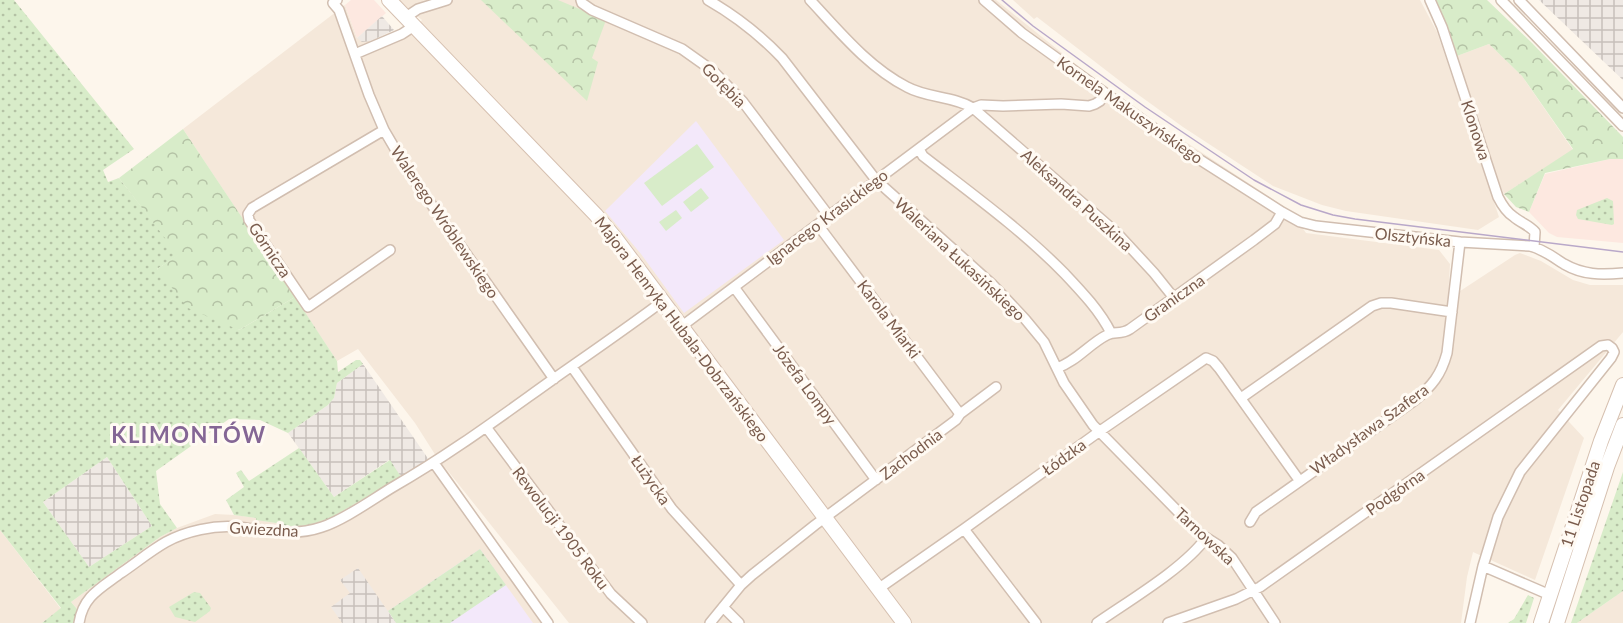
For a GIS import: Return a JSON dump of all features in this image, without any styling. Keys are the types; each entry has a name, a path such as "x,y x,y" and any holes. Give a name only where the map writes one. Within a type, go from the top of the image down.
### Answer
{"street":[{"name":"Walerego Wróblewskiego","path":"337,0 333,3 339,10 384,130 408,171 554,379"},
{"name":"Majora Henryka Hubala-Dobrzańskiego","path":"389,0 596,215 904,623"},
{"path":"355,54 402,34 418,9 447,0"},
{"name":"Gołębia","path":"581,0 592,10 682,49 713,71 743,102 829,216"},
{"name":"Waleriana Łukasińskiego","path":"708,0 746,24 768,43 876,180 993,285 1035,331 1044,342 1069,391 1093,425 1100,431"},
{"path":"810,0 872,63 907,87 923,94 973,108 981,105 1089,106 1095,104 1105,94"},
{"name":"Kornela Makuszyńskiego","path":"984,0 1009,23 1105,94 1183,149 1282,212"},
{"name":"Klonowa","path":"1430,0 1442,27 1498,197 1512,216 1532,229 1535,236 1534,247"},
{"path":"1501,0 1623,126"},
{"path":"1519,0 1623,108"},
{"name":"Ignacego Krasickiego","path":"682,326 973,108"},
{"name":"Aleksandra Puszkina","path":"973,108 1117,233 1174,298"},
{"name":"Górnicza","path":"384,130 252,208 248,214 249,220 308,307 390,250"},
{"path":"919,149 924,156 1046,255 1081,291 1111,333"},
{"name":"Olsztyńska","path":"1282,212 1300,222 1316,226 1460,242 1534,247 1586,273 1601,275 1623,273"},
{"name":"Graniczna","path":"1058,368 1071,362 1111,333 1124,333 1275,224 1282,212"},
{"name":"Karola Miarki","path":"818,225 960,414"},
{"name":"Władysława Szafera","path":"1250,522 1256,512 1426,391 1443,369 1447,353 1460,242"},
{"name":"Józefa Lompy","path":"734,287 876,480"},
{"name":"Gwiezdna","path":"79,623 87,599 166,542 181,535 226,527 294,533 324,526 343,516 434,463 663,301"},
{"path":"1241,398 1372,306 1391,303 1452,312"},
{"name":"Podgórna","path":"1168,623 1255,590 1601,346 1608,345 1614,352 1611,358 1520,472 1498,517 1483,566"},
{"name":"Łódzka","path":"878,589 1206,358 1213,361 1299,480"},
{"name":"Łużycka","path":"572,367 672,509 741,585"},
{"name":"11 Listopada","path":"1540,623 1594,461 1623,385"},
{"name":"Zachodnia","path":"710,623 741,585 769,561 956,420 960,414 996,387"},
{"name":"11 Listopada","path":"1557,623 1623,425"},
{"name":"Rewolucji 1905 Roku","path":"486,427 611,594 642,623"},
{"name":"Tarnowska","path":"1100,431 1199,533 1225,551 1255,590 1275,623"},
{"path":"434,463 548,623"},
{"path":"964,529 1036,623"},
{"path":"1097,623 1169,573 1206,538"},
{"path":"1470,623 1483,566 1550,595"},
{"path":"723,607 739,623"}],"shaded area":[{"path":"351,0 374,0 386,13 357,38 345,5"},
{"path":"397,0 996,0 1114,95 1291,211 1306,233 1439,250 1450,264 1448,299 1520,253 1541,261 1573,280 1590,285 1623,285 1623,332 1558,410 1584,438 1535,580 1473,552 1461,623 569,623 444,466 553,623 74,623 77,609 71,602 160,537 177,528 215,514 257,518 257,520 282,524 282,528 312,524 334,516 436,456 415,423 358,349 337,361 183,129 345,5 357,38 371,41 396,31 405,39 422,20"},
{"path":"1013,0 1420,0 1437,32 1499,217 1478,230 1346,211 1322,205 1273,186 1183,127 1037,17 1034,19"},
{"path":"1539,0 1623,0 1623,80"},
{"path":"382,16 394,30 371,41 362,42 357,38"},
{"path":"1489,44 1522,76 1573,150 1504,194 1495,174 1457,56"},
{"path":"696,121 784,240 684,313 641,254 605,211"},
{"path":"1610,159 1623,159 1623,243 1557,237 1549,233 1529,212 1545,174"},
{"path":"363,364 429,460 401,477 389,460 334,497 288,433 328,405 334,398 337,383"},
{"path":"107,457 152,526 89,567 43,502"},
{"path":"0,530 61,609 42,623 0,623"},
{"path":"480,549 533,623 396,623 388,611"},
{"path":"358,568 396,623 342,623 331,607 350,593 340,580"},
{"path":"1623,591 1623,623 1577,623"}],"green space":[{"path":"0,0 14,0 134,149 103,170 108,182 119,178 179,255 157,269 239,330 295,297 337,361 338,372 356,360 360,360 363,364 337,383 334,398 328,405 288,433 260,420 229,419 156,471 160,504 177,528 160,537 71,602 77,609 74,623 42,623 61,608 0,530","holes":["107,457 152,526 89,567 43,502"]},
{"path":"481,0 558,0 606,20 592,58 598,62 587,101"},
{"path":"1436,0 1487,0 1623,137 1623,159 1610,159 1545,173 1529,212 1516,207 1504,194 1573,149 1522,76 1489,44 1457,56"},
{"path":"183,129 295,297 239,330 188,308 157,269 178,255 119,178"},
{"path":"697,144 714,167 662,206 644,183"},
{"path":"701,188 709,198 691,212 683,202"},
{"path":"1607,198 1613,201 1614,224 1578,219 1577,210"},
{"path":"676,210 682,218 666,231 659,222"},
{"path":"299,448 334,497 390,460 401,477 334,516 308,525 282,528 282,524 234,515 226,500 244,487 236,473 241,470 249,481"},
{"path":"1623,472 1623,591 1577,623 1571,623"},
{"path":"480,549 506,585 450,623 396,623 388,611"},
{"path":"194,592 200,593 211,608 210,611 195,622 175,617 169,607"},
{"path":"1528,595 1534,598 1526,623 1508,623 1514,619"}],"tram line":[{"path":"1002,0 1033,26 1145,107 1254,180 1301,205 1355,219 1623,252"}],"district":[{"name":"KLIMONTÓW","path":"189,435"}]}
